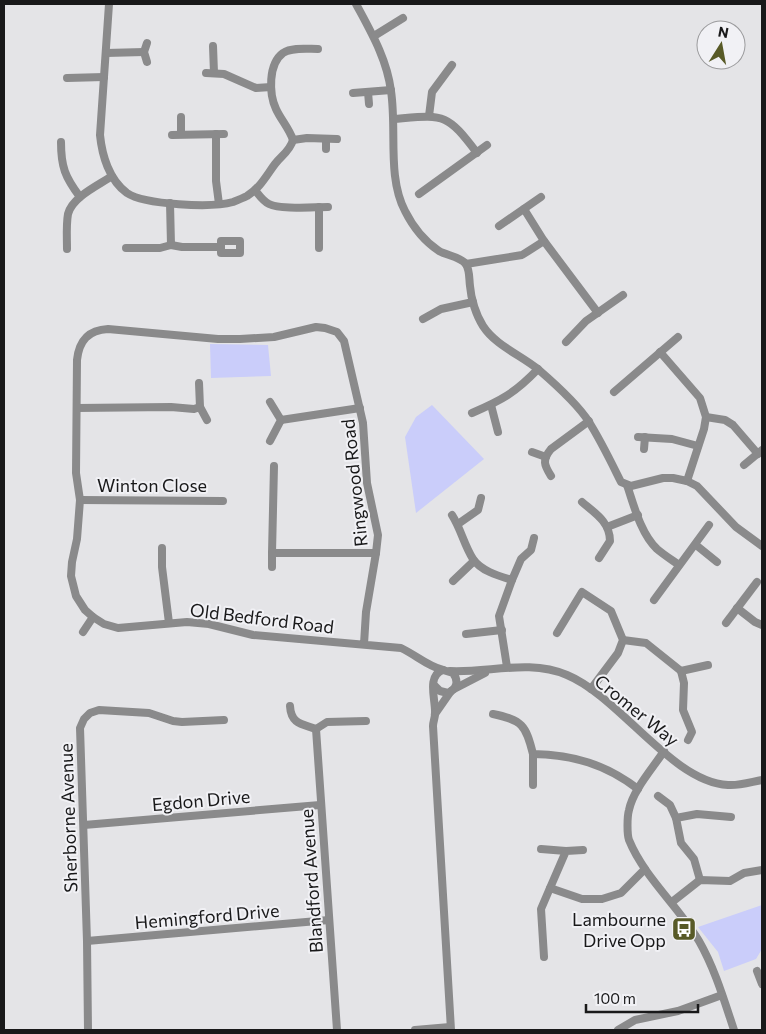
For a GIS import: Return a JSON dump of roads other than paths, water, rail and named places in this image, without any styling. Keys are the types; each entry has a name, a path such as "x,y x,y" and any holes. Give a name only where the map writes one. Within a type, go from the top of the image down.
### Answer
{"street":[{"path":"109,4 100,135 104,156 112,176 119,186 135,197 144,200 170,203 219,204 234,202 255,190 276,162 288,150 293,140 291,132 276,110 273,100 271,87 276,60 283,53 292,49 305,54 318,49"},
{"path":"356,4 374,36 384,60 391,90 394,119 394,174 404,210 423,238 439,250 466,264 469,270 473,302 483,326 498,343 538,369 589,421 621,482 627,486 648,538 656,548 679,566"},
{"path":"388,16 394,24"},
{"path":"374,36 403,18"},
{"path":"147,62 144,52 148,43"},
{"path":"213,46 210,73 232,77 256,88 271,87"},
{"path":"106,53 144,52"},
{"path":"429,116 432,92 452,65"},
{"path":"67,78 104,77"},
{"path":"353,93 391,90"},
{"path":"368,92 369,104"},
{"path":"394,119 429,116 442,118 451,122 460,130 477,153"},
{"path":"181,117 181,134"},
{"path":"172,134 220,134 216,181 219,204"},
{"path":"326,139 326,149"},
{"path":"293,140 337,139"},
{"path":"61,142 64,173 80,197"},
{"path":"419,194 487,145"},
{"path":"67,249 68,214 71,206 80,197 112,176"},
{"path":"255,190 271,205 328,206"},
{"path":"499,226 541,197"},
{"path":"170,203 171,245"},
{"path":"319,207 319,248"},
{"path":"524,209 544,241 598,313"},
{"path":"466,264 522,255 544,241"},
{"path":"126,248 160,248 171,245 182,247 221,247"},
{"path":"566,342 586,322 623,294"},
{"path":"423,319 441,308 473,302"},
{"name":"Ringwood Road","path":"262,338 316,327 337,332 344,341 363,422 366,483 378,535 369,588 364,644"},
{"name":"Old Bedford Road","path":"262,338 218,339 100,330 92,332 84,339 78,349 77,360 76,473 80,500 71,576 76,596 85,610 93,617 104,624 118,628 187,622 210,624 253,635 401,648 425,664 447,670"},
{"path":"614,392 678,337"},
{"path":"660,352 700,398 706,417 704,429 686,482"},
{"path":"472,412 491,406 521,387 538,369"},
{"path":"199,383 200,408 207,420"},
{"path":"270,402 281,420 270,441"},
{"path":"491,406 498,432"},
{"path":"77,408 200,408"},
{"name":"Ringwood Road","path":"281,420 360,408"},
{"path":"706,417 725,420 733,425 760,452 744,465"},
{"path":"552,476 544,466 544,461 551,449 589,421"},
{"path":"644,449 641,437 672,439 698,446"},
{"path":"532,452 546,457"},
{"path":"272,567 274,466"},
{"path":"627,486 663,478 673,478 696,486 736,527 762,546"},
{"path":"458,524 478,510 482,498"},
{"name":"Winton Close","path":"80,500 223,501"},
{"path":"582,502 602,519 607,527 610,541 599,558"},
{"path":"452,515 458,524 474,561 485,570 512,580"},
{"path":"607,527 638,515"},
{"path":"654,600 710,526"},
{"path":"507,667 499,616 521,559 530,550 534,538"},
{"path":"696,545 717,562"},
{"path":"162,548 162,567 169,623"},
{"path":"272,554 376,553"},
{"path":"454,581 474,561"},
{"path":"726,623 757,582"},
{"path":"557,633 582,592 611,612 623,640 618,653 591,689"},
{"path":"737,608 762,625"},
{"path":"83,632 93,617"},
{"path":"466,634 502,630"},
{"path":"623,640 646,642 681,671 684,683 682,710 692,732 688,740"},
{"path":"425,664 433,683 440,691 448,693 453,690"},
{"path":"681,671 708,665"},
{"name":"Cromer Way","path":"447,670 489,671 507,667 541,667 567,675 591,689 692,773 715,783 730,785 762,780"},
{"path":"415,1030 451,1028 432,726 435,714 433,683 438,672 447,670 457,679 457,683 435,714"},
{"name":"Cromer Way","path":"453,690 489,671"},
{"path":"290,706 291,716 296,721 316,729 327,722 366,721"},
{"name":"Sherborne Avenue","path":"88,1030 80,728 84,719 90,713 100,710 149,713 182,722 224,720"},
{"path":"493,714 511,717 521,724 528,734 533,754 533,785"},
{"name":"Blandford Avenue","path":"316,729 337,1030"},
{"path":"664,751 638,789 628,810 629,839 645,869 672,902 698,940 711,965 734,1030"},
{"path":"533,754 559,754 582,760 623,778 638,789"},
{"path":"658,796 670,805 676,818 681,843 694,859 700,880"},
{"name":"Egdon Drive","path":"84,825 320,805"},
{"path":"676,818 698,814 731,817"},
{"path":"541,848 566,851 582,850"},
{"path":"544,957 541,909 566,851"},
{"path":"550,888 582,899 602,899 621,893 645,869"},
{"path":"672,902 700,880 730,881 744,873 762,870"},
{"name":"Hemingford Drive","path":"87,941 329,920"},
{"path":"757,971 762,984"},
{"path":"623,1029 643,1017 678,1011 722,995"}],"place":[{"name":"Lambourne Drive Opp","path":"684,929"}]}
